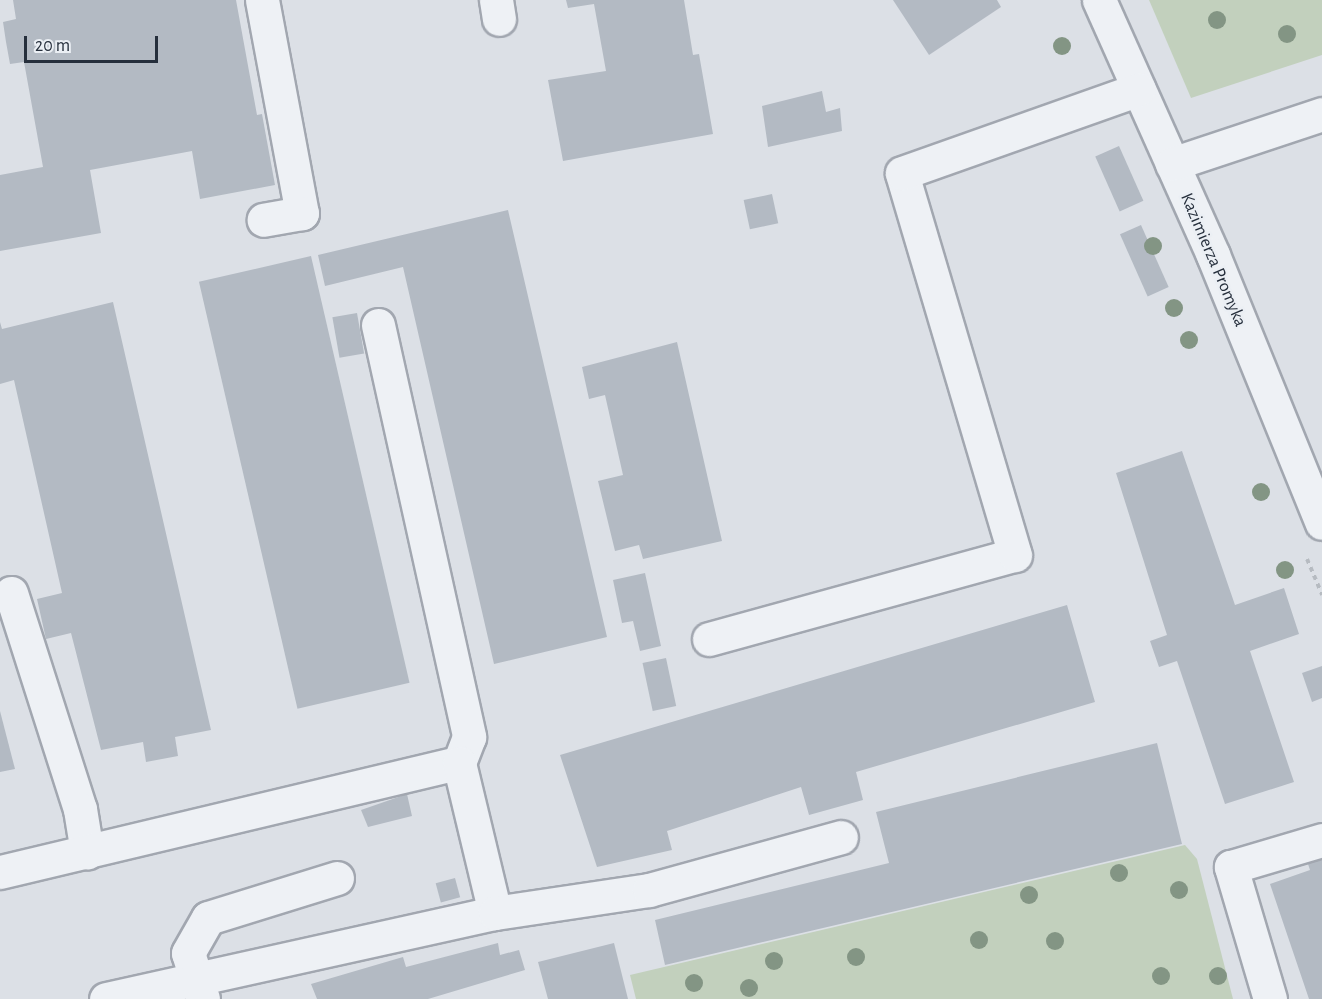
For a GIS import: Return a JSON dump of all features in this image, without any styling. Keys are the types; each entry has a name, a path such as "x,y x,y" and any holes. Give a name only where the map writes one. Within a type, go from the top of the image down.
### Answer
{"street":[{"path":"262,0 302,213 264,220"},
{"name":"Kazimierza Promyka","path":"1099,0 1172,164 1322,523"},
{"path":"709,639 1015,555 902,173 1139,89"},
{"path":"1172,164 1322,114"},
{"path":"378,325 469,736 459,763 495,913"},
{"path":"11,593 80,809 87,852"},
{"path":"0,872 459,763"},
{"path":"106,999 200,989 495,913 650,890 841,837"},
{"path":"1270,999 1231,867 1322,840"},
{"path":"200,989 188,953 208,918 337,878"}],"green space":[{"path":"1149,0 1322,0 1322,55 1191,98"},
{"path":"1185,845 1197,859 1233,999 636,999 630,975"}],"building":[{"path":"13,0 236,0 257,115 262,114 275,185 200,199 192,151 90,170 101,233 0,251 0,175 43,167 24,62 10,64 6,42 3,22 16,19"},
{"path":"566,0 684,0 693,55 699,54 713,134 563,161 548,80 606,71 594,4 568,8"},
{"path":"893,0 997,0 1001,7 929,55"},
{"path":"822,91 826,112 840,108 842,131 768,147 762,106"},
{"path":"1119,146 1143,201 1120,211 1095,157"},
{"path":"772,194 778,223 750,229 744,200"},
{"path":"508,210 607,637 494,664 403,267 325,286 318,255"},
{"path":"1141,225 1169,287 1148,296 1120,234"},
{"path":"311,256 410,683 297,709 199,282"},
{"path":"113,302 211,730 175,737 178,756 146,762 143,742 101,750 71,633 46,639 37,599 62,593 14,380 0,384 0,322 2,329"},
{"path":"357,313 364,353 339,358 332,317"},
{"path":"677,342 722,541 643,559 639,545 615,551 598,481 623,475 605,395 589,399 582,367"},
{"path":"1182,451 1235,605 1284,588 1299,634 1250,651 1294,782 1225,804 1177,661 1159,667 1150,641 1167,635 1116,473"},
{"path":"645,573 661,646 640,651 633,621 622,623 613,580"},
{"path":"1067,605 1095,702 856,772 863,800 809,815 801,787 667,831 672,850 597,867 560,755"},
{"path":"666,658 676,706 653,711 643,663"},
{"path":"1322,666 1322,698 1312,702 1302,673"},
{"path":"0,711 15,769 0,772"},
{"path":"1157,743 1182,844 665,965 655,920 889,863 876,812"},
{"path":"407,794 412,816 368,827 361,810"},
{"path":"1322,849 1322,999 1309,999 1270,884 1310,870 1304,852"},
{"path":"455,878 460,897 441,902 436,883"},
{"path":"498,943 500,955 519,950 525,970 428,999 317,999 311,984 403,957 406,967"},
{"path":"614,943 628,999 548,999 538,962"}]}
